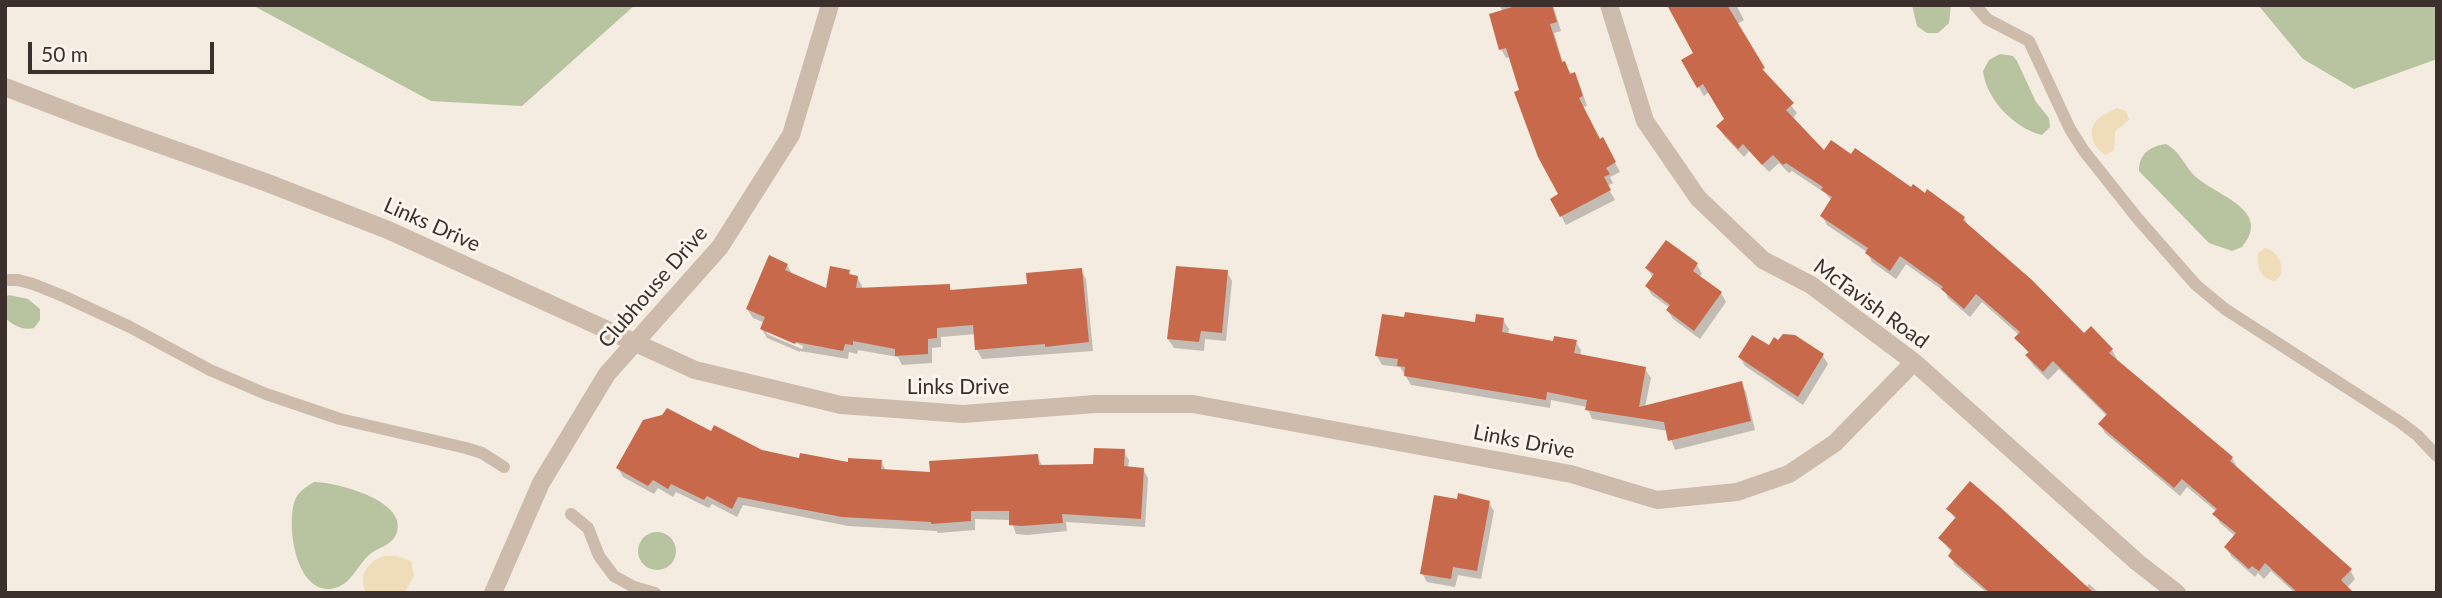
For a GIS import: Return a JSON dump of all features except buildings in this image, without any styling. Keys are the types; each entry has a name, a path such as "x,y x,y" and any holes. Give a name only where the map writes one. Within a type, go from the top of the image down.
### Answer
{"street":[{"name":"Clubhouse Drive","path":"493,593 541,483 607,374 720,247 792,135 830,5"},
{"name":"McTavish Road","path":"1609,5 1645,121 1698,198 1763,260 1811,285 1914,362 2137,562 2177,593"},
{"name":"Links Drive","path":"5,87 388,230 695,370 841,405 962,414 1095,404 1193,404 1571,474 1657,500 1737,492 1789,474 1835,443 1914,362"}],"lane":[{"path":"1975,5 1987,19 2029,41 2070,129 2084,150 2137,219 2196,285 2225,309 2400,422 2437,456"},
{"path":"5,280 33,284 63,296 130,327 210,370 266,394 340,419 466,448 482,453 504,467"},
{"path":"571,514 588,528 599,556 614,576 634,587 655,593"}],"green space":[{"path":"252,5 635,5 522,106 431,101"},
{"path":"1912,5 1951,5 1949,23 1938,33 1927,33 1917,26"},
{"path":"2258,5 2437,5 2437,59 2354,89 2303,59"},
{"path":"2000,54 2013,56 2017,61 2036,102 2049,118 2050,127 2042,135 2012,119 1990,92 1983,71 1989,60"},
{"path":"2166,144 2196,177 2247,214 2251,223 2250,234 2242,247 2232,251 2209,243 2139,171 2146,152"},
{"path":"9,295 28,299 40,309 40,320 34,328 18,327 5,318 5,297"},
{"path":"314,482 337,485 367,495 381,502 397,521 397,532 392,540 371,553 345,583 330,589 318,587 309,579 301,568 293,539 292,511 295,500"},
{"path":"657,532 670,538 676,551 670,564 657,570 644,564 638,551 644,538"}],"sand":[{"path":"2117,108 2126,111 2129,120 2115,131 2114,150 2106,155 2095,144 2092,129 2099,118"},
{"path":"2265,248 2277,255 2280,263 2280,276 2275,281 2266,278 2259,267 2258,253"},
{"path":"384,556 397,556 411,561 414,576 404,593 366,593 363,580 366,570"}]}
